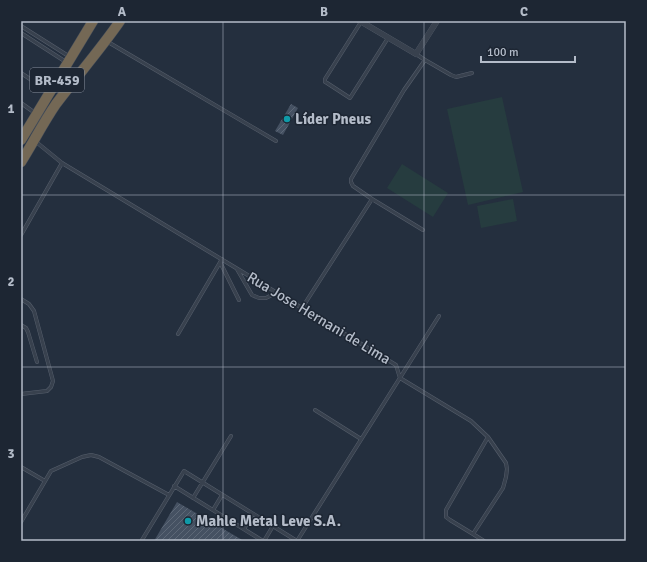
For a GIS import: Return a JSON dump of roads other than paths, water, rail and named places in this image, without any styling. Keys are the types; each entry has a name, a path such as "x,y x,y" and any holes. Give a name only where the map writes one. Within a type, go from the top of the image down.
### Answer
{"highway":[{"name":"BR-459","path":"21,140 93,21"},
{"name":"BR-459","path":"21,162 55,106 120,21"}],"street":[{"path":"360,21 416,54 437,21"}],"lane":[{"path":"360,21 325,79 326,83 350,98 388,38"},
{"path":"21,26 69,61"},
{"path":"21,33 69,61"},
{"path":"106,41 276,141"},
{"path":"416,54 456,77 472,73"},
{"path":"423,230 353,186 351,178 404,90 425,60"},
{"path":"21,73 50,92"},
{"path":"21,103 37,114"},
{"name":"Rua Jose Hernani de Lima","path":"34,140 62,163 221,261 236,268 396,365 400,378 471,421 488,437 506,463 507,469 503,488 473,534"},
{"path":"21,235 62,163"},
{"path":"302,308 372,199"},
{"path":"221,261 239,300"},
{"path":"178,334 221,261"},
{"path":"236,268 252,295 259,298 266,298 272,295 274,291"},
{"path":"21,299 29,304 34,311 53,381 51,387 47,391 21,394"},
{"path":"142,540 184,471 297,541 439,316"},
{"path":"21,325 26,328 28,332 37,362"},
{"path":"315,410 361,439"},
{"path":"193,498 231,436"},
{"path":"484,541 446,517 446,510 488,437"},
{"path":"21,522 52,471 82,457 91,455 98,457 169,496"},
{"path":"21,466 45,481"},
{"path":"174,486 263,541 273,526"},
{"path":"213,510 222,495"},
{"path":"244,529 253,514"}],"place":[{"name":"Líder Pneus","path":"287,119"},
{"name":"Mahle Metal Leve S.A.","path":"188,521"}]}
